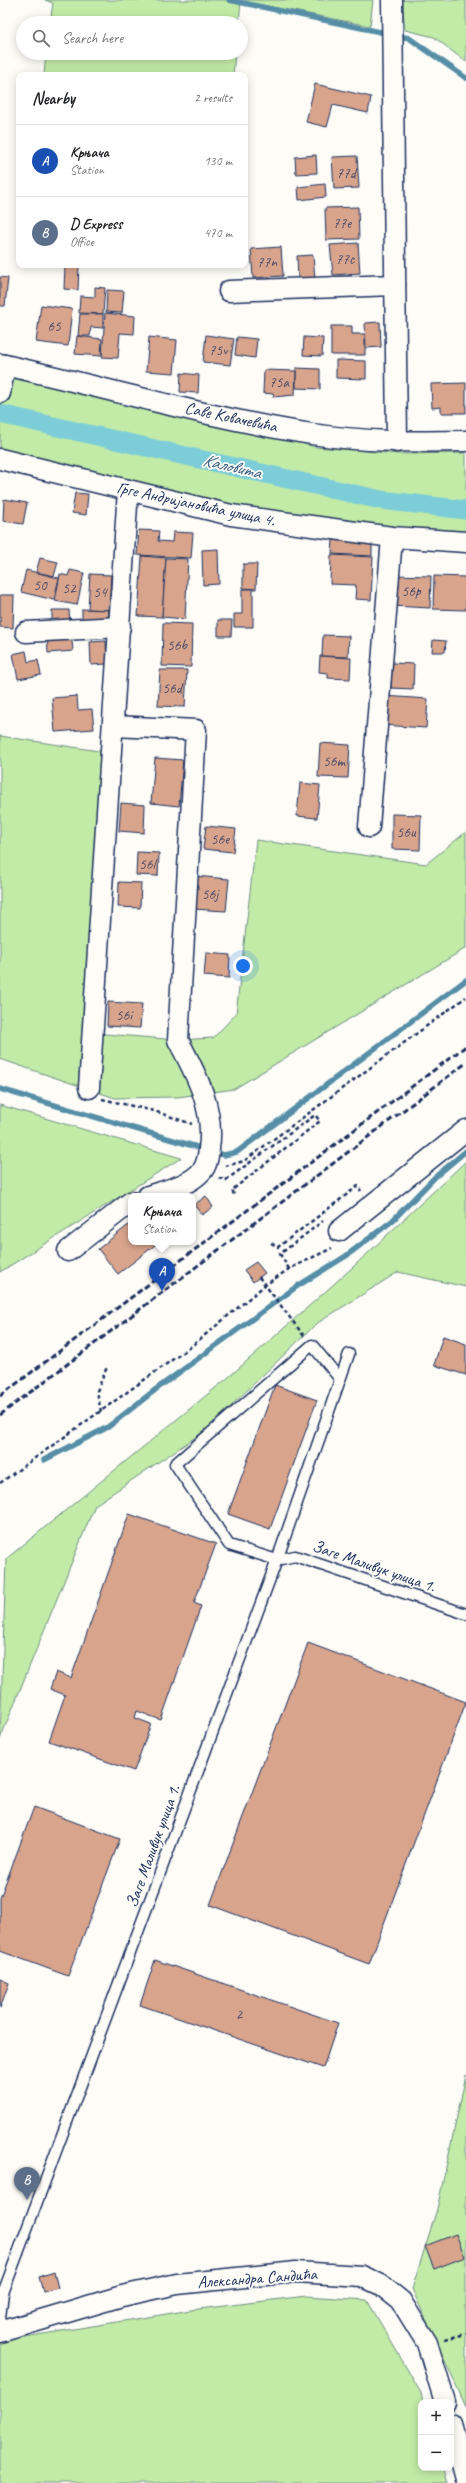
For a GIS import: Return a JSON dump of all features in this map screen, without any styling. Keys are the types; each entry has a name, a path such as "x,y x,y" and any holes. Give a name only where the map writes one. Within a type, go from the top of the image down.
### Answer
{"street":[{"path":"392,6 397,442"},
{"path":"229,291 395,286"},
{"name":"Саве Ковачевића","path":"2,376 312,434 397,442 466,441"},
{"name":"Грге Андријановића улица 4.","path":"0,460 231,515 392,537 466,542"},
{"path":"89,1088 114,726 128,490"},
{"path":"369,827 392,537"},
{"path":"26,632 120,627"},
{"path":"114,726 196,730 178,1040 196,1074 207,1107 211,1134 204,1166 189,1182 157,1193"},
{"path":"334,1223 466,1130"},
{"path":"68,1251 128,1204"},
{"name":"Александра Сандића","path":"2,2332 122,2296 177,2284 296,2272 362,2276 381,2285 401,2300 427,2343 444,2399"},
{"path":"454,2435 466,2479"}],"lane":[{"path":"340,1379 312,1345 175,1464 229,1545 277,1560 349,1354"},
{"name":"Заге Маливук улица 1.","path":"2,2332 0,2318 2,2293 277,1560 295,1556 466,1614"}],"path":[{"path":"204,1166 244,1161 466,996"},
{"path":"89,1088 94,1097 154,1111 211,1134"},
{"path":"226,1180 315,1114 320,1121 232,1190 235,1197"},
{"path":"271,1243 278,1247 358,1186 361,1191 355,1196"},
{"path":"0,1483 193,1345 265,1285 289,1269 340,1244 334,1223 280,1254 289,1269"},
{"path":"259,1278 300,1330"},
{"path":"100,1412 97,1391 108,1367"}],"green space":[{"path":"45,0 373,0 370,26 241,1 240,16 51,16 53,3"},
{"path":"402,0 466,0 466,62 434,37 405,30"},
{"path":"45,60 234,60 233,72 44,72"},
{"path":"0,365 316,447 400,454 466,453 466,542 392,537 0,459"},
{"path":"0,736 112,753 93,1033 178,1040 213,1038 236,1014 256,840 426,864 466,832 466,948 234,1089 178,1097 115,1098 0,1059"},
{"path":"0,1105 181,1158 0,1272"},
{"path":"466,1161 466,1287 398,1272 316,1324 206,1430 95,1505 0,1739 6,1559 230,1376 353,1267"},
{"path":"466,2075 466,2407 412,2289 437,2209"},
{"path":"306,2296 367,2300 421,2393 422,2399 418,2399 418,2471 443,2471 447,2483 0,2483 0,2341 191,2310"}],"building":[{"path":"315,84 371,97 368,113 333,105 327,127 306,122"},
{"path":"316,155 317,173 296,174 295,157"},
{"path":"357,156 359,188 334,189 332,157"},
{"path":"325,184 326,197 299,200 298,187"},
{"path":"358,207 359,239 326,240 325,208"},
{"path":"358,243 360,273 333,275 330,245"},
{"path":"281,247 283,276 253,278 251,249"},
{"path":"313,255 315,279 298,280 297,256"},
{"path":"65,268 79,268 78,290 64,289"},
{"path":"0,277 8,278 5,306 0,306"},
{"path":"95,287 105,288 103,314 79,313 80,296 95,297"},
{"path":"107,290 124,291 122,313 106,312"},
{"path":"41,305 72,309 68,346 36,342"},
{"path":"105,313 135,316 134,334 120,333 118,358 102,357"},
{"path":"80,314 103,314 103,328 91,327 90,336 78,336"},
{"path":"380,322 381,347 366,348 365,323"},
{"path":"331,326 352,326 352,334 365,334 365,355 331,355"},
{"path":"206,335 234,339 230,365 203,362"},
{"path":"77,336 102,339 101,356 75,354"},
{"path":"149,337 177,340 174,373 146,371"},
{"path":"237,337 257,339 255,358 235,355"},
{"path":"304,337 323,338 322,356 303,355"},
{"path":"336,360 366,361 366,379 336,378"},
{"path":"296,368 320,369 320,389 296,388"},
{"path":"264,370 296,371 295,395 273,397 274,394 263,393"},
{"path":"181,373 199,375 198,393 180,392"},
{"path":"466,383 466,413 441,413 441,407 432,408 431,384"},
{"path":"75,493 88,494 86,515 72,513"},
{"path":"4,499 27,503 23,524 3,521"},
{"path":"139,530 159,531 158,541 172,542 173,532 193,533 191,558 137,555"},
{"path":"333,540 372,542 372,556 332,554"},
{"path":"218,549 219,584 203,585 202,550"},
{"path":"331,555 373,557 371,600 355,599 356,585 330,584"},
{"path":"142,556 166,558 162,617 138,616"},
{"path":"40,558 58,562 54,576 36,572"},
{"path":"166,558 188,559 185,619 162,617"},
{"path":"243,564 257,564 256,589 243,588"},
{"path":"26,570 59,578 54,600 21,592"},
{"path":"70,570 84,573 77,605 55,601 60,574 68,576"},
{"path":"90,574 111,575 109,610 88,609"},
{"path":"392,575 431,576 430,608 391,606"},
{"path":"434,576 466,577 466,610 433,609"},
{"path":"242,589 253,589 253,627 234,627 234,614 242,614"},
{"path":"0,595 14,595 13,628 0,627"},
{"path":"82,609 109,610 109,625 82,624"},
{"path":"52,610 69,610 70,625 52,626"},
{"path":"218,620 232,620 231,636 218,636"},
{"path":"163,623 192,624 191,667 162,666"},
{"path":"71,631 73,651 48,653 47,633"},
{"path":"323,635 349,636 348,657 322,656"},
{"path":"433,640 446,641 445,652 432,652"},
{"path":"106,641 107,664 91,665 90,642"},
{"path":"26,651 28,662 38,660 41,675 18,679 13,654"},
{"path":"320,656 351,658 350,679 328,678 328,673 319,672"},
{"path":"392,663 414,664 413,689 391,688"},
{"path":"160,670 187,670 185,707 158,706"},
{"path":"77,696 78,710 92,709 94,729 55,732 52,698"},
{"path":"384,696 428,699 426,728 382,725"},
{"path":"320,743 350,745 348,778 318,777"},
{"path":"155,758 183,760 179,806 151,803"},
{"path":"300,783 320,785 317,818 297,816"},
{"path":"121,803 145,805 144,833 119,831"},
{"path":"392,814 421,815 420,850 392,849"},
{"path":"206,826 236,829 233,852 203,849"},
{"path":"137,852 159,853 158,876 136,875"},
{"path":"194,876 229,879 226,911 192,909"},
{"path":"119,882 141,883 140,908 118,907"},
{"path":"206,953 230,955 229,978 204,976"},
{"path":"108,1002 142,1004 140,1028 107,1026"},
{"path":"206,1196 213,1207 202,1215 196,1208 196,1204"},
{"path":"128,1225 128,1245 155,1245 118,1274 98,1249"},
{"path":"256,1262 265,1273 253,1282 244,1270"},
{"path":"443,1336 466,1344 466,1375 434,1365"},
{"path":"275,1385 317,1400 270,1529 228,1514"},
{"path":"129,1514 216,1544 194,1603 201,1606 161,1720 137,1711 135,1718 151,1724 134,1771 49,1741 65,1695 50,1689 56,1672 71,1678"},
{"path":"308,1643 466,1702 369,1964 210,1905"},
{"path":"34,1807 120,1839 68,1976 0,1951 0,1898"},
{"path":"155,1960 338,2023 323,2068 140,2005"},
{"path":"0,1979 9,1983 0,2008"},
{"path":"456,2234 465,2257 434,2269 425,2246"},
{"path":"54,2272 58,2288 43,2292 39,2277"}],"waterway":[{"path":"229,0 409,38 466,78"},
{"name":"Каловита","path":"0,414 381,500 466,510"},
{"path":"0,1089 224,1155 237,1152 466,980"},
{"path":"44,1460 108,1427 155,1390 296,1287 346,1256 392,1221 435,1177 466,1151"}],"railway":[{"path":"0,1396 466,1046"},
{"path":"0,1415 466,1063"}],"place":[{"name":"Крњача","path":"162,1291"},
{"name":"D Express","path":"27,2200"}]}
